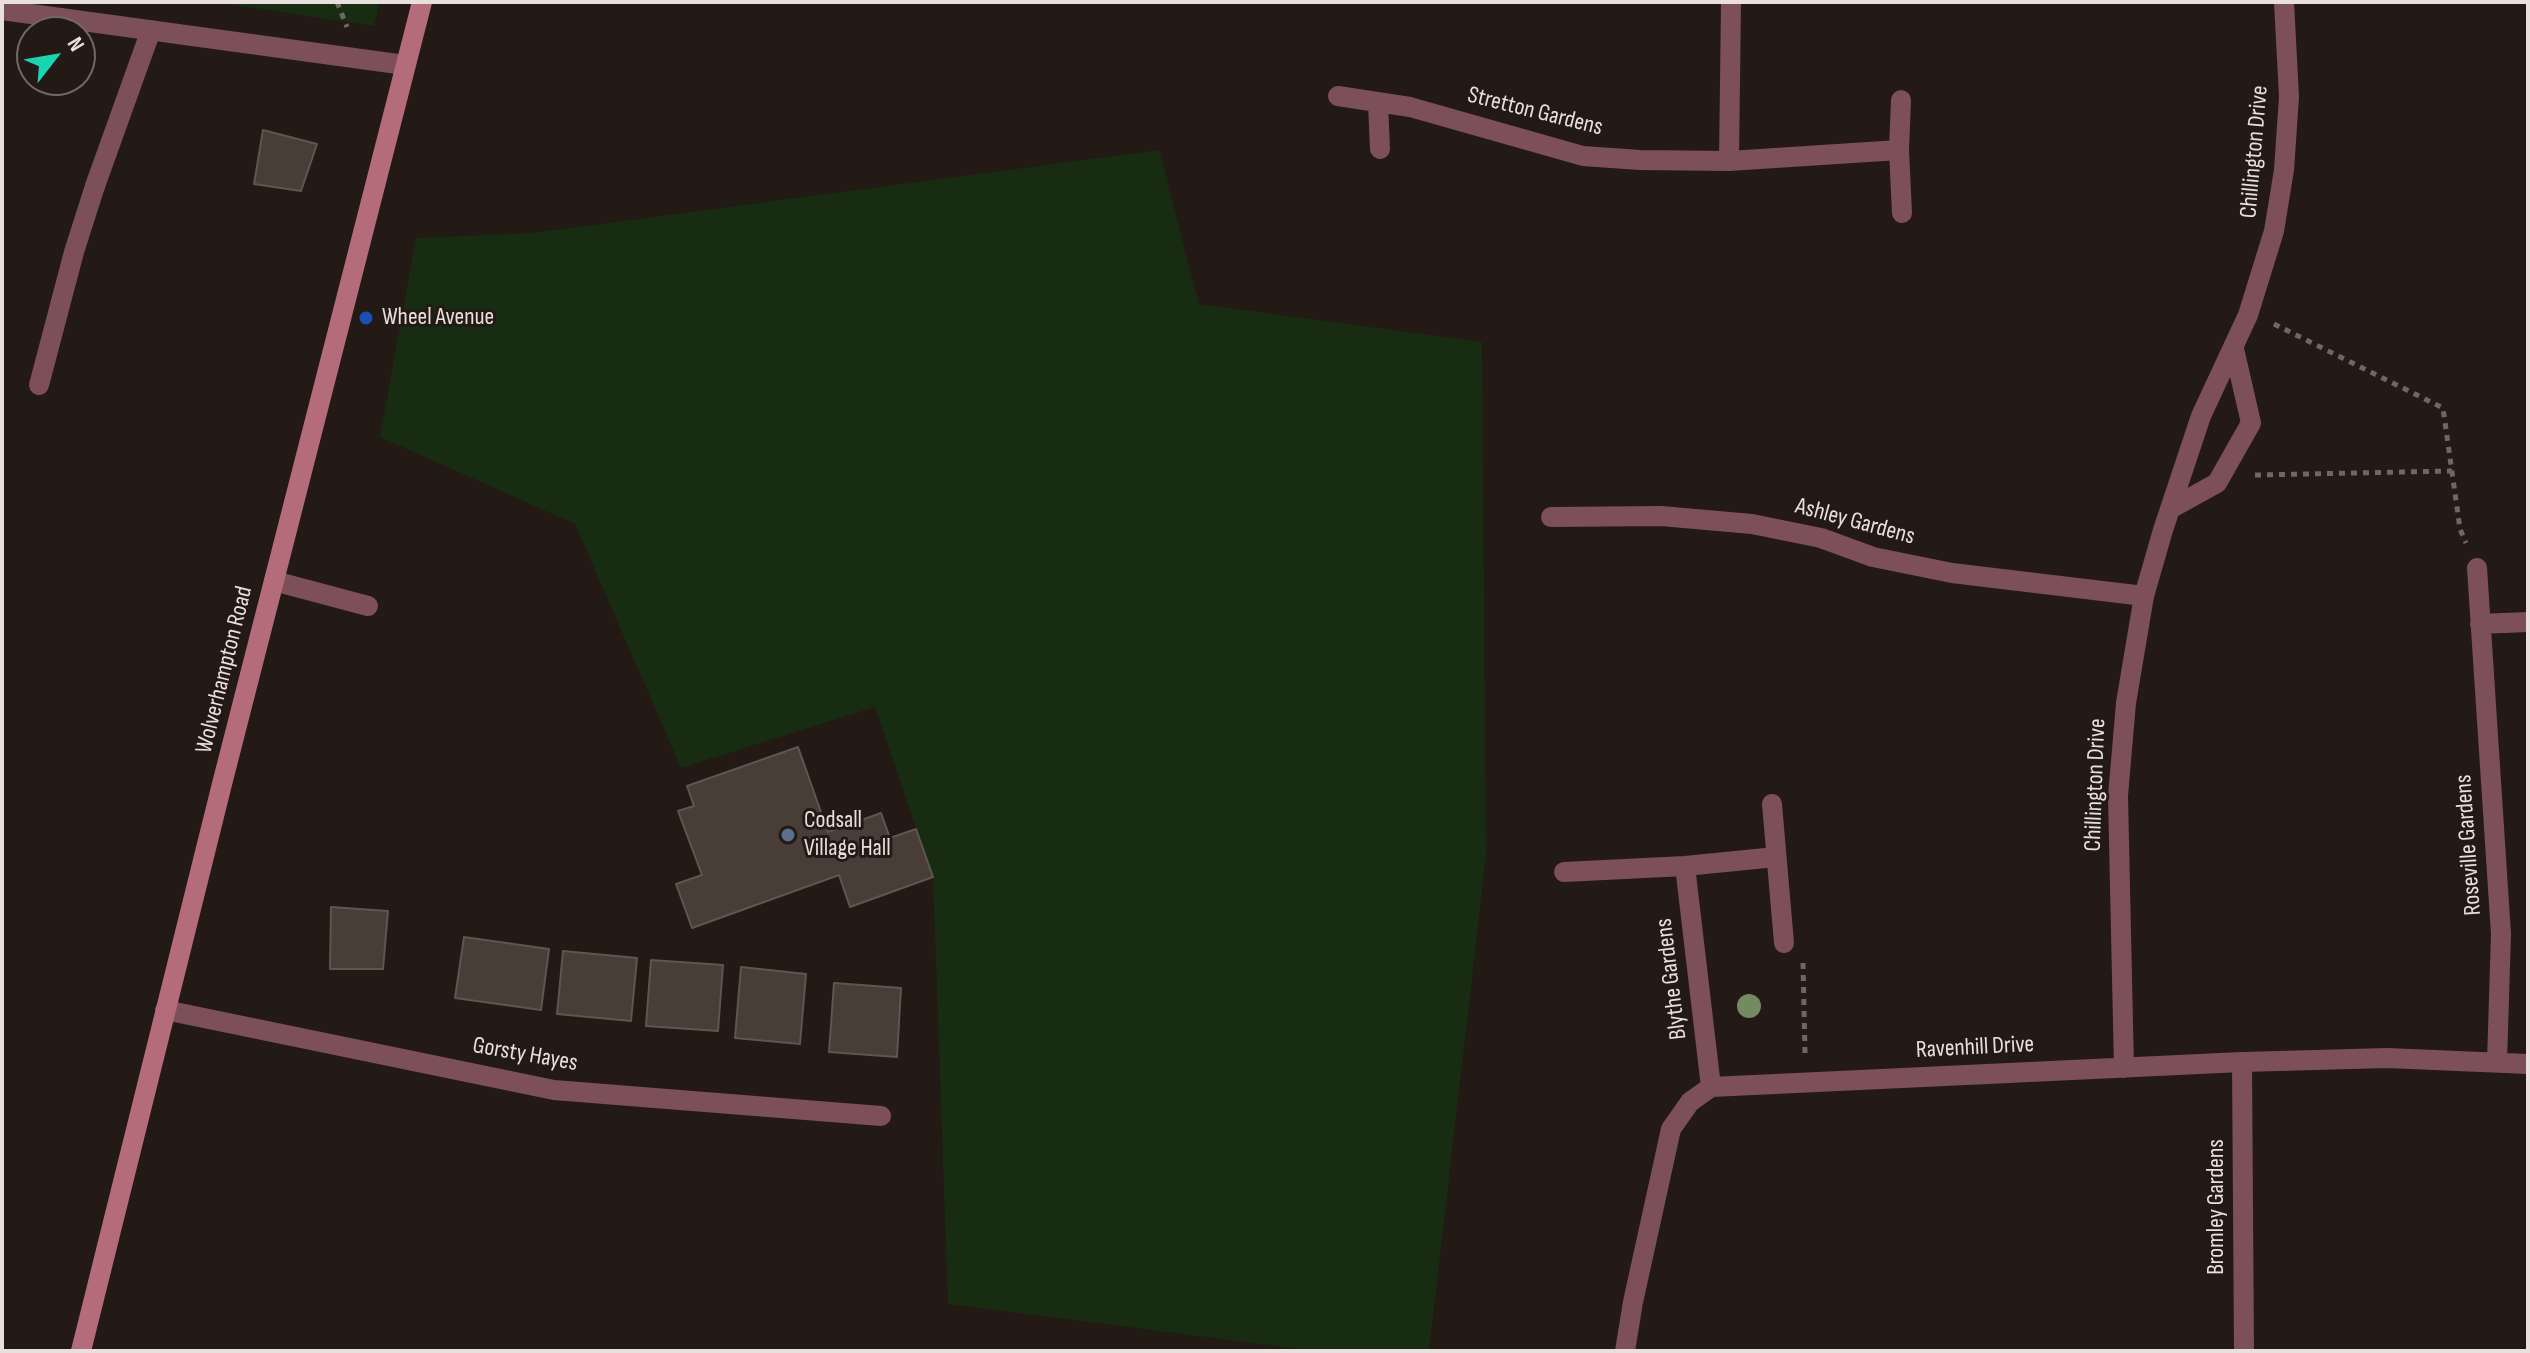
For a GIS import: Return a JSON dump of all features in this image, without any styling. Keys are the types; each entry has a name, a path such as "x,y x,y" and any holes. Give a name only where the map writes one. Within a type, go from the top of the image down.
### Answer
{"street":[{"name":"Wolverhampton Road","path":"81,1351 422,2"},
{"path":"1729,161 1731,2"},
{"name":"Chillington Drive","path":"2124,1068 2118,796 2126,703 2144,596 2170,509 2201,416 2248,315 2274,231 2284,170 2289,97 2284,2"},
{"path":"2,10 405,65"},
{"path":"39,385 74,252 151,30"},
{"name":"Stretton Gardens","path":"1338,96 1410,107 1583,156 1729,161 1899,150"},
{"path":"1901,100 1899,150 1902,213"},
{"path":"1378,103 1380,149"},
{"path":"2170,509 2217,483 2251,423 2234,349"},
{"name":"Ashley Gardens","path":"1551,517 1661,516 1752,524 1821,538 1873,557 1952,573 2144,596"},
{"name":"Roseville Gardens","path":"2477,568 2501,934 2497,1062"},
{"path":"274,581 368,606"},
{"path":"2480,624 2528,622"},
{"path":"1772,804 1784,943"},
{"path":"1564,872 1685,866 1776,857"},
{"name":"Blythe Gardens","path":"1685,866 1711,1087"},
{"name":"Gorsty Hayes","path":"165,1010 554,1090 881,1116"},
{"name":"Ravenhill Drive","path":"1711,1087 2242,1062 2387,1058 2528,1064"},
{"name":"Bromley Gardens","path":"2242,1062 2244,1351"},
{"path":"1625,1351 1671,1129 1690,1102 1711,1087"}],"path":[{"path":"2273,324 2443,408 2460,529 2477,568"},
{"path":"2246,475 2452,471"},
{"path":"1803,962 1806,1061"}],"green space":[{"path":"214,2 380,2 374,26"},
{"path":"1159,150 1199,304 1482,342 1486,856 1429,1351 1315,1351 948,1304 933,878 875,707 681,768 575,524 380,437 416,238 532,233"}],"building":[{"path":"263,130 317,144 301,191 254,184"},
{"name":"Codsall Village Hall","path":"798,747 828,832 881,813 890,838 916,829 933,877 850,907 839,875 692,928 676,884 702,875 678,811 694,806 687,786"},
{"path":"331,907 388,911 383,969 330,969"},
{"path":"464,937 549,949 541,1010 455,998"},
{"path":"563,951 637,958 631,1021 557,1014"},
{"path":"651,960 723,965 718,1031 646,1026"},
{"path":"741,967 806,974 800,1044 735,1038"},
{"path":"834,983 901,988 897,1057 829,1052"}],"place":[{"name":"Wheel Avenue","path":"366,318"},
{"name":"Codsall Village Hall","path":"788,835"}]}
